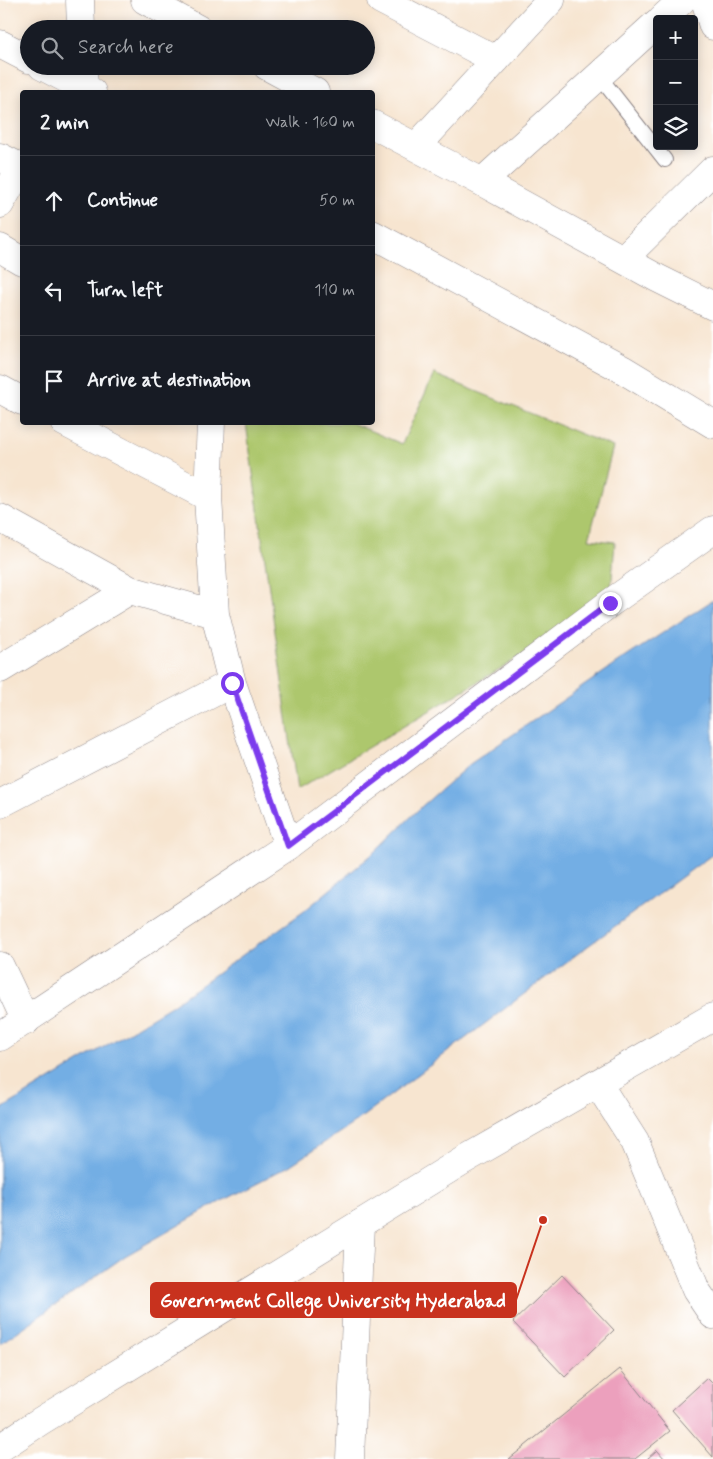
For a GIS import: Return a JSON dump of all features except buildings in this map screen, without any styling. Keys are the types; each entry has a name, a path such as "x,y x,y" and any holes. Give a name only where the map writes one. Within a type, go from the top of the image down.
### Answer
{"street":[{"path":"80,0 81,20"},
{"path":"145,0 182,20"},
{"path":"381,0 496,60"},
{"path":"416,147 552,0"},
{"path":"666,15 682,0"},
{"path":"705,0 713,26"},
{"path":"482,182 653,27"},
{"path":"0,44 20,54"},
{"path":"62,75 85,85"},
{"path":"284,75 311,90"},
{"path":"375,126 713,306"},
{"path":"0,204 16,164"},
{"path":"623,259 713,170"},
{"path":"375,236 622,369 713,424"},
{"path":"0,248 20,260"},
{"path":"0,389 20,400"},
{"path":"70,425 208,497"},
{"path":"211,425 208,497 215,614 232,683 288,846"},
{"path":"0,518 130,590 215,614"},
{"path":"0,1037 288,846 610,603 713,530"},
{"path":"0,669 130,590"},
{"path":"0,804 232,683"},
{"path":"0,966 26,1021"},
{"path":"0,1448 39,1422 462,1161 713,1018"},
{"path":"598,1084 635,1142 696,1290 713,1315"},
{"path":"350,1459 360,1224"}],"lane":[{"path":"599,76 665,160"}],"green space":[{"path":"434,374 613,447 589,539 615,542 610,603 297,790 246,425 357,425 402,444"}],"water":[{"path":"713,600 713,854 565,963 354,1123 289,1166 216,1204 125,1256 0,1344 0,1110 171,1006 303,912 375,852 421,807 470,764"}],"place":[{"name":"Government College University Hyderabad","path":"543,1220"}],"route":[{"path":"232,683 288,846 610,603"}]}
